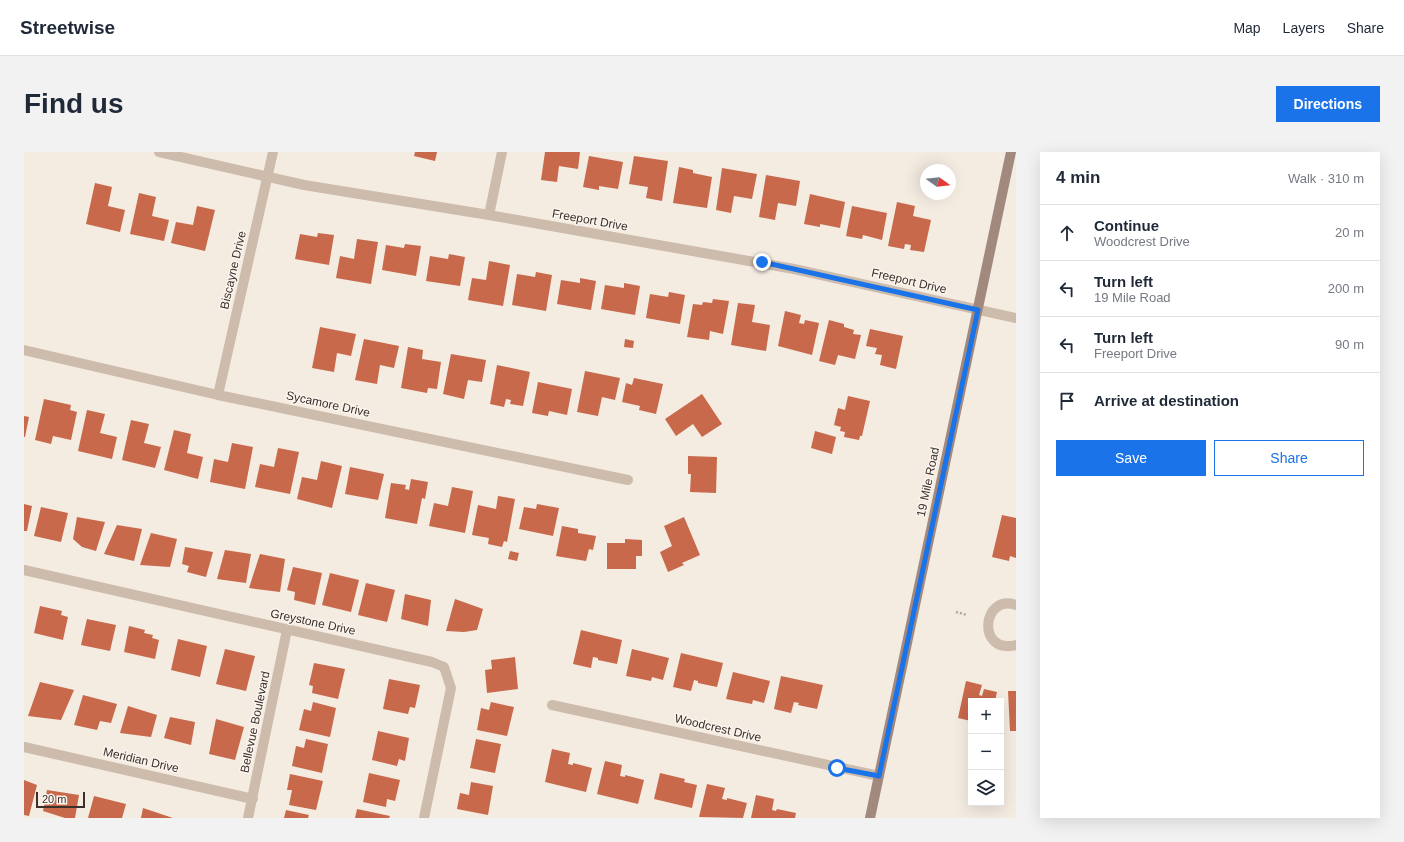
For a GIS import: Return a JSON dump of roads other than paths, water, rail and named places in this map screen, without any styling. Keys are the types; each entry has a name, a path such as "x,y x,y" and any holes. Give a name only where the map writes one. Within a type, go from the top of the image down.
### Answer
{"street":[{"name":"Freeport Drive","path":"159,152 304,185 489,215 794,269 1016,318"},
{"name":"Biscayne Drive","path":"218,395 273,152"},
{"path":"489,215 502,152"},
{"name":"19 Mile Road","path":"870,818 1011,152"},
{"name":"Sycamore Drive","path":"24,350 218,395 628,480"},
{"name":"Greystone Drive","path":"24,570 432,662 444,667 451,688 424,818"},
{"path":"1016,605 1006,604 999,606 993,610 989,616 988,623 988,630 995,642 1009,647 1016,645"},
{"name":"Bellevue Boulevard","path":"248,818 287,630"},
{"name":"Woodcrest Drive","path":"552,705 879,776"},
{"name":"Meridian Drive","path":"24,747 252,799"}]}
